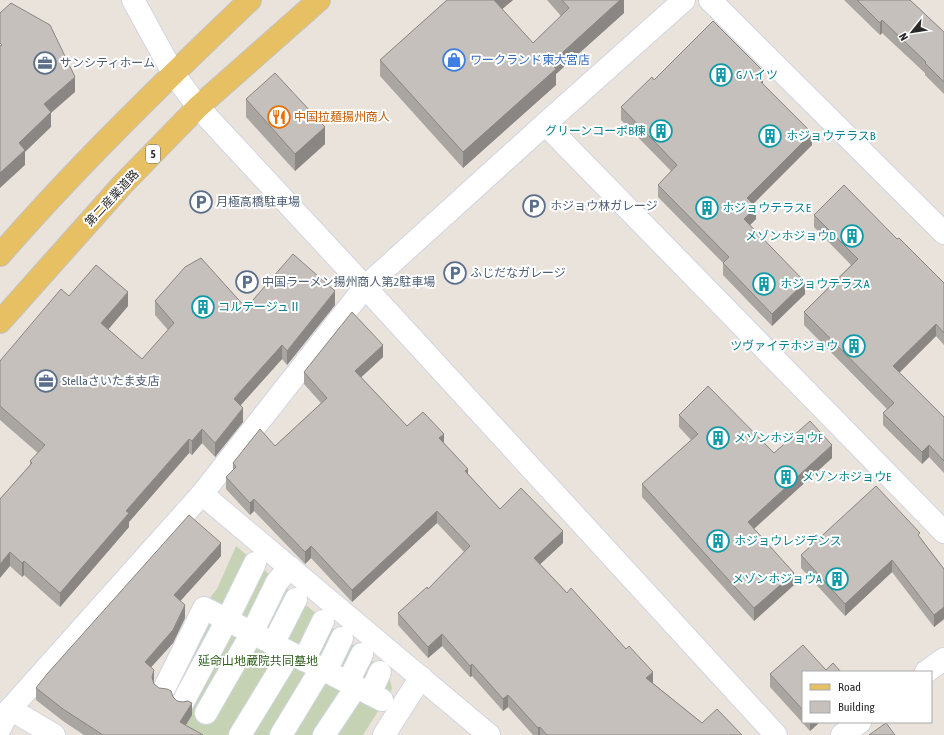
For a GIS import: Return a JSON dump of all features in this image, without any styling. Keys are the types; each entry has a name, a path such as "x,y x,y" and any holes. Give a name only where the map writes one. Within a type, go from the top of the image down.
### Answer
{"main road":[{"path":"0,255 90,158 173,73 250,0"},
{"name":"第二産業道路","path":"0,322 123,184 198,107 319,0"}],"street":[{"path":"134,0 173,73 198,107 776,735"},
{"path":"0,728 10,709 202,494 365,287 684,0"},
{"path":"710,0 944,233"},
{"path":"545,124 944,532"},
{"path":"202,494 489,735"},
{"path":"206,713 252,633 277,582 290,567"},
{"path":"183,702 227,620 241,576"},
{"path":"281,735 303,659 296,599"},
{"path":"164,689 204,608 364,691"},
{"path":"240,735 303,659 324,621"},
{"path":"303,659 342,638"},
{"path":"362,654 364,691"},
{"path":"927,671 944,659"},
{"path":"177,664 222,686"},
{"path":"324,735 380,672"},
{"path":"384,735 421,677"},
{"path":"10,709 54,735"},
{"path":"842,735 859,723"}],"green space":[{"name":"延命山地蔵院共同墓地","path":"236,546 389,675 392,689 363,735 144,735 197,613 217,589"}],"building":[{"path":"447,0 494,0 533,43 569,8 562,0 620,0 551,63 556,69 463,152 380,60"},
{"path":"857,0 910,0 944,32 944,82 925,63 926,62 882,20 880,23"},
{"path":"11,3 50,25 75,77 44,104 51,112 19,143 25,150 0,173 0,46 2,45 0,43 0,13"},
{"path":"713,21 763,71 757,78 812,133 747,198 756,207 744,219 805,282 772,314 723,263 729,257 658,185 677,165 621,107 652,77 654,80"},
{"path":"275,73 325,127 295,154 246,99"},
{"path":"844,185 897,239 899,238 944,283 944,333 936,324 893,366 944,417 944,461 929,445 922,452 883,413 894,403 804,312 858,259 814,215"},
{"path":"293,254 335,291 287,351 282,345 234,399 243,408 215,443 202,429 192,441 189,439 126,511 129,513 60,593 24,561 22,563 10,552 0,564 0,499 32,463 30,461 45,445 0,406 0,361 61,289 69,296 96,265 128,292 101,323 142,359 174,323 155,301 185,267 201,258 246,308"},
{"path":"352,312 383,345 355,371 407,426 423,412 444,434 439,438 468,469 465,471 500,509 521,488 563,531 534,558 567,593 571,588 626,649 629,646 653,672 646,678 702,723 717,709 742,735 547,735 540,727 538,728 508,695 503,699 472,664 470,666 442,634 428,647 398,613 427,587 428,589 470,546 437,511 352,590 311,546 305,552 254,499 250,503 226,477 236,467 233,463 260,429 275,446 327,398 304,372"},
{"path":"708,386 774,453 810,421 832,445 748,522 794,573 754,608 642,484 698,434 679,415"},
{"path":"876,486 920,533 918,535 944,569 944,607 934,615 892,560 845,604 801,555"},
{"path":"189,515 221,543 174,595 185,605 173,630 145,662 154,670 152,677 154,684 159,688 171,691 173,697 177,701 188,701 192,703 180,722 203,735 103,735 63,709 36,688"},
{"path":"803,645 826,670 833,663 840,671 802,671 802,709 770,674"},
{"path":"886,723 895,735 869,735"}],"place":[{"name":"ワークランド東大宮店","path":"454,60"},
{"name":"サンシティホーム","path":"45,63"},
{"name":"Gハイツ","path":"721,75"},
{"name":"中国拉麺揚州商人","path":"279,117"},
{"name":"グリーンコーポB棟","path":"661,131"},
{"name":"ホジョウテラスB","path":"770,136"},
{"name":"月極高橋駐車場","path":"201,202"},
{"name":"ホジョウ林ガレージ","path":"534,206"},
{"name":"ホジョウテラスE","path":"707,208"},
{"name":"メゾンホジョウD","path":"852,236"},
{"name":"ふじだなガレージ","path":"455,273"},
{"name":"中国ラーメン揚州商人第2駐車場","path":"247,282"},
{"name":"ホジョウテラスA","path":"764,284"},
{"name":"コルテージュⅡ","path":"203,307"},
{"name":"ツヴァイテホジョウ","path":"854,346"},
{"name":"Stellaさいたま支店","path":"46,381"},
{"name":"メゾンホジョウF","path":"718,438"},
{"name":"メゾンホジョウE","path":"786,477"},
{"name":"ホジョウレジデンス","path":"718,541"},
{"name":"メゾンホジョウA","path":"837,579"}]}
